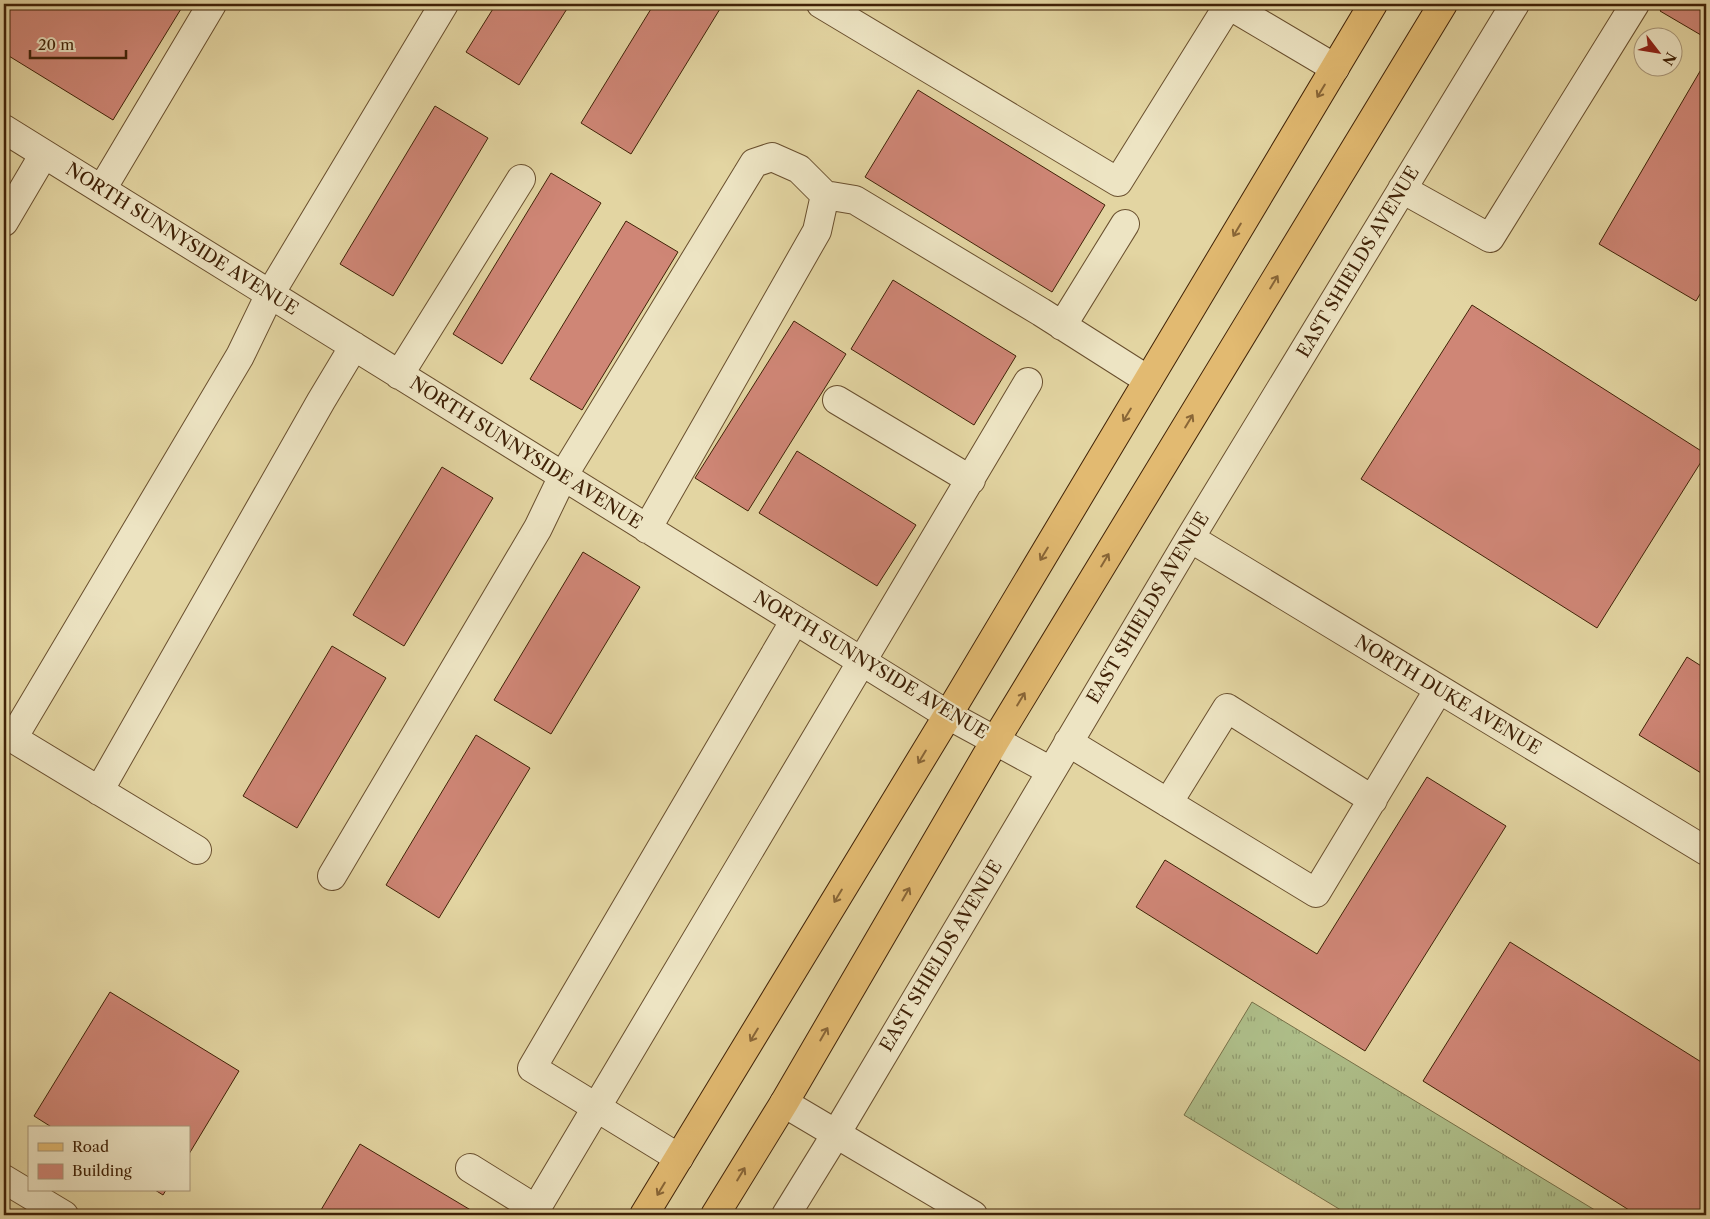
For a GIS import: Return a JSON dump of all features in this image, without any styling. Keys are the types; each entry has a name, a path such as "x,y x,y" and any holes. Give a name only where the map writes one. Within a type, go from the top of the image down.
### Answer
{"main road":[{"path":"644,1215 948,715 1373,4"},
{"path":"716,1215 784,1103 995,741 1442,4"}],"street":[{"path":"102,189 212,4"},
{"path":"197,850 9,735 240,356 270,294 444,4"},
{"path":"821,4 1118,182 1228,4 1334,68"},
{"name":"EAST SHIELDS AVENUE","path":"786,1215 1190,538 1515,4"},
{"path":"1402,189 1490,238 1635,4"},
{"name":"NORTH SUNNYSIDE AVENUE","path":"4,129 948,715 1051,771"},
{"path":"4,222 44,154"},
{"path":"332,876 538,528 563,476 754,163 772,158 799,169 825,195 855,200 1148,380"},
{"path":"399,375 521,179"},
{"path":"647,529 817,231 825,195"},
{"path":"1062,326 1125,224"},
{"path":"99,791 354,346"},
{"path":"470,1168 536,1209 1028,382"},
{"path":"836,400 971,480"},
{"name":"NORTH DUKE AVENUE","path":"1190,538 1706,851"},
{"path":"679,1158 532,1068 794,620"},
{"path":"1068,742 1316,893 1439,689"},
{"path":"1168,804 1227,708 1373,800"},
{"path":"784,1103 973,1215"},
{"path":"4,1179 64,1215"}],"green space":[{"path":"1252,1002 1603,1215 1349,1215 1184,1115"}],"building":[{"path":"4,4 184,4 113,120 4,53"},
{"path":"496,4 570,4 519,85 466,52"},
{"path":"654,4 723,4 631,154 581,123"},
{"path":"1665,4 1706,4 1706,38 1660,11"},
{"path":"1706,61 1706,284 1696,301 1599,244"},
{"path":"918,90 1105,205 1052,292 865,177"},
{"path":"435,106 488,138 393,296 340,264"},
{"path":"551,173 601,203 502,364 453,334"},
{"path":"626,221 678,252 582,410 530,379"},
{"path":"893,280 1016,356 974,425 851,349"},
{"path":"1472,305 1706,454 1597,628 1361,479"},
{"path":"794,321 846,354 748,511 695,478"},
{"path":"797,451 916,525 877,586 759,513"},
{"path":"442,467 493,498 404,646 353,615"},
{"path":"583,552 640,587 551,734 494,700"},
{"path":"332,646 386,678 297,828 243,796"},
{"path":"1687,657 1706,669 1706,776 1639,735"},
{"path":"476,735 530,768 439,918 386,885"},
{"path":"1427,777 1506,826 1365,1051 1136,907 1165,860 1317,954"},
{"path":"1510,942 1706,1065 1706,1215 1637,1215 1423,1081"},
{"path":"110,992 239,1071 190,1152 190,1126 50,1126 34,1116"},
{"path":"360,1144 479,1215 318,1215"}]}
